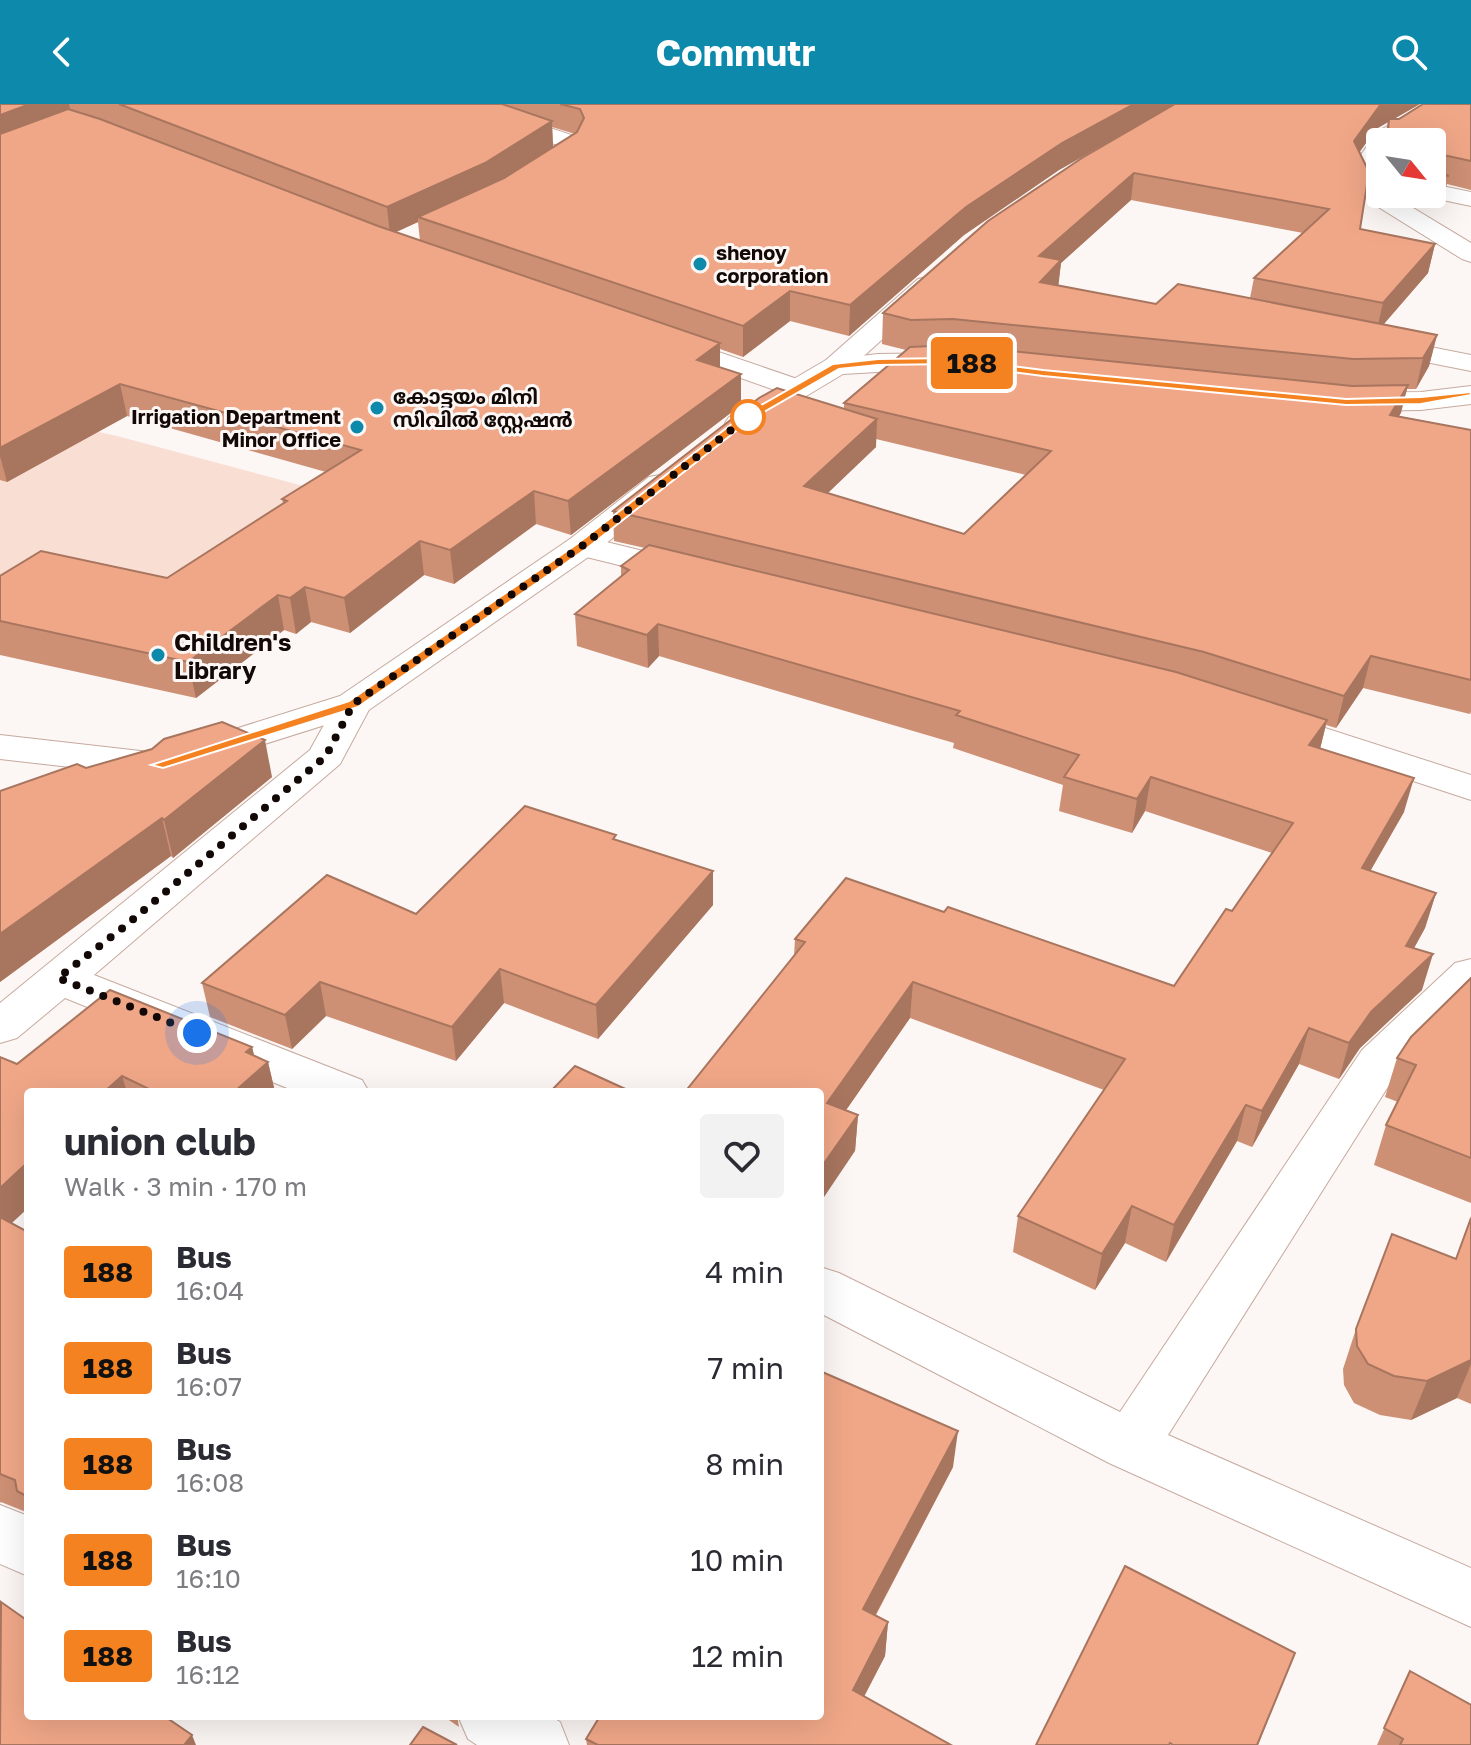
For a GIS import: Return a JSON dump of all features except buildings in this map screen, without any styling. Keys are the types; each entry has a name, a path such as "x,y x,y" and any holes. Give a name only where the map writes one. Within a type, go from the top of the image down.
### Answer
{"street":[{"path":"429,104 516,123 572,143 569,151 509,190"},
{"path":"1395,128 1443,104"},
{"path":"516,123 543,110"},
{"path":"1446,194 1471,199"},
{"path":"1392,208 1471,254"},
{"path":"58,792 158,765 353,704 582,546 746,418 836,366 941,273"},
{"path":"631,331 796,388"},
{"path":"1348,338 1471,363"},
{"path":"836,366 923,360 977,364"},
{"path":"1314,400 1395,402 1471,395"},
{"path":"582,546 721,580"},
{"path":"0,1027 326,756 353,704"},
{"path":"1240,712 1471,788"},
{"path":"0,747 158,765"},
{"path":"1130,1445 1379,1062 1471,974"},
{"path":"58,978 335,1088"},
{"path":"824,1290 1130,1445 1471,1598"},
{"path":"0,1532 24,1546"},
{"path":"497,1720 536,1745"}],"shaded area":[{"path":"46,421 117,436 333,494 197,587 0,604 0,450"}],"bus line":[{"name":"188","path":"158,765 353,704 582,546 746,418 836,366 950,361 1346,402 1421,401 1471,395"}],"place":[{"name":"shenoy corporation","path":"700,264"},
{"name":"കോട്ടയം മിനി സിവിൽ സ്റ്റേഷൻ","path":"377,408"},
{"name":"Irrigation Department Minor Office","path":"357,427"},
{"name":"Children's Library","path":"158,655"}],"route":[{"path":"197,1033 58,978 124,927 326,756 353,704 582,546 748,417"}]}
